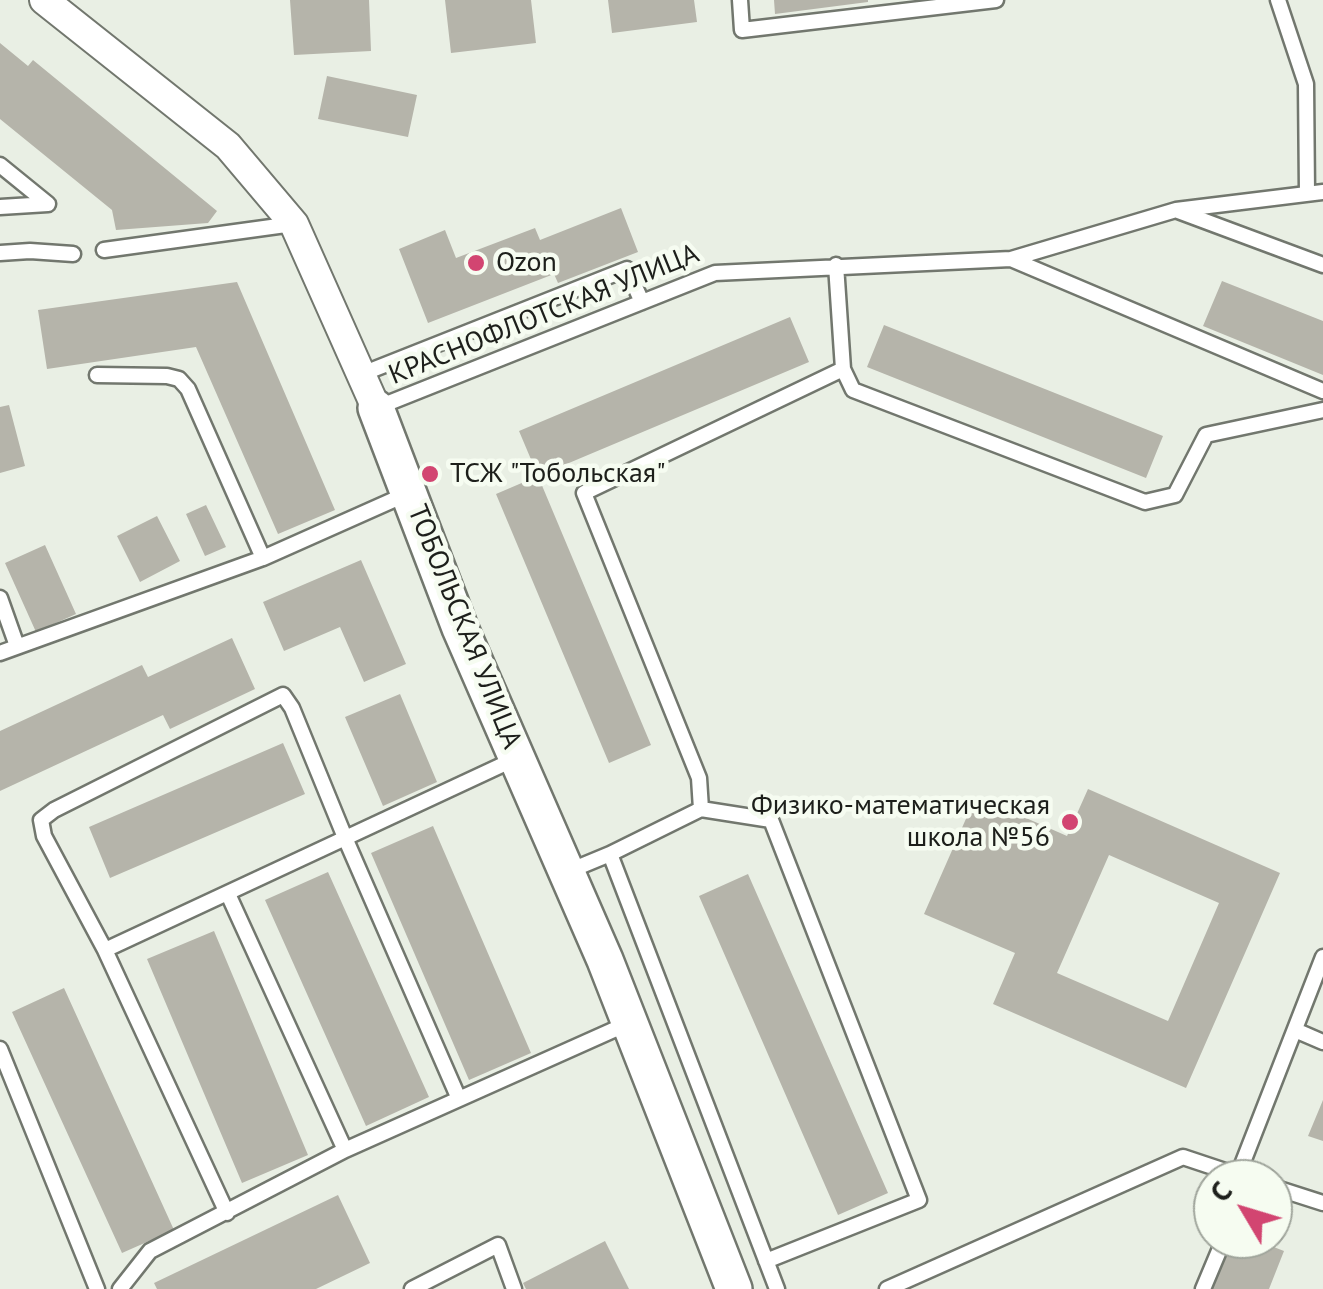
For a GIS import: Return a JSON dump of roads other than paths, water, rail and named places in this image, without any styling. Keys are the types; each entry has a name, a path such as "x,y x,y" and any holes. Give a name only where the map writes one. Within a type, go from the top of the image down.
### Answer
{"street":[{"name":"ТОБОЛЬСКАЯ УЛИЦА","path":"44,0 228,146 294,224 362,374 460,628 630,1023 734,1289"}],"lane":[{"path":"740,0 742,30 996,0"},
{"path":"1278,0 1306,84 1315,192"},
{"path":"0,166 48,204 0,207"},
{"name":"КРАСНОФЛОТСКАЯ УЛИЦА","path":"376,408 716,272 1011,259 1176,210 1315,192"},
{"path":"1176,210 1323,265"},
{"path":"104,250 294,224"},
{"path":"0,253 73,254"},
{"path":"1011,259 1323,391"},
{"path":"836,265 843,368 852,390 1146,502 1175,495 1206,436 1323,410"},
{"path":"362,374 626,269 642,302"},
{"path":"701,810 699,778 584,493 843,368"},
{"path":"97,375 179,379 188,389 263,558"},
{"path":"0,653 263,558 410,492"},
{"path":"0,598 16,646"},
{"path":"227,1212 105,950 44,836 41,820 283,695 292,708 459,1099"},
{"path":"105,950 517,758"},
{"path":"567,872 701,810 770,820 919,1200 766,1261"},
{"path":"610,854 776,1289"},
{"path":"228,894 345,1150"},
{"path":"1252,1159 1323,956"},
{"path":"120,1289 150,1251 345,1150 630,1023"},
{"path":"1294,1030 1323,1042"},
{"path":"0,1048 97,1289"},
{"path":"897,1287 1183,1157 1193,1160"},
{"path":"1293,1194 1323,1204"},
{"path":"412,1289 498,1246 514,1289"},
{"path":"1203,1289 1216,1259"}],"place":[{"name":"Ozon","path":"476,263"},
{"name":"ТСЖ \"Тобольская\"","path":"430,474"},
{"name":"Физико-математическая школа №56","path":"1070,822"}]}
